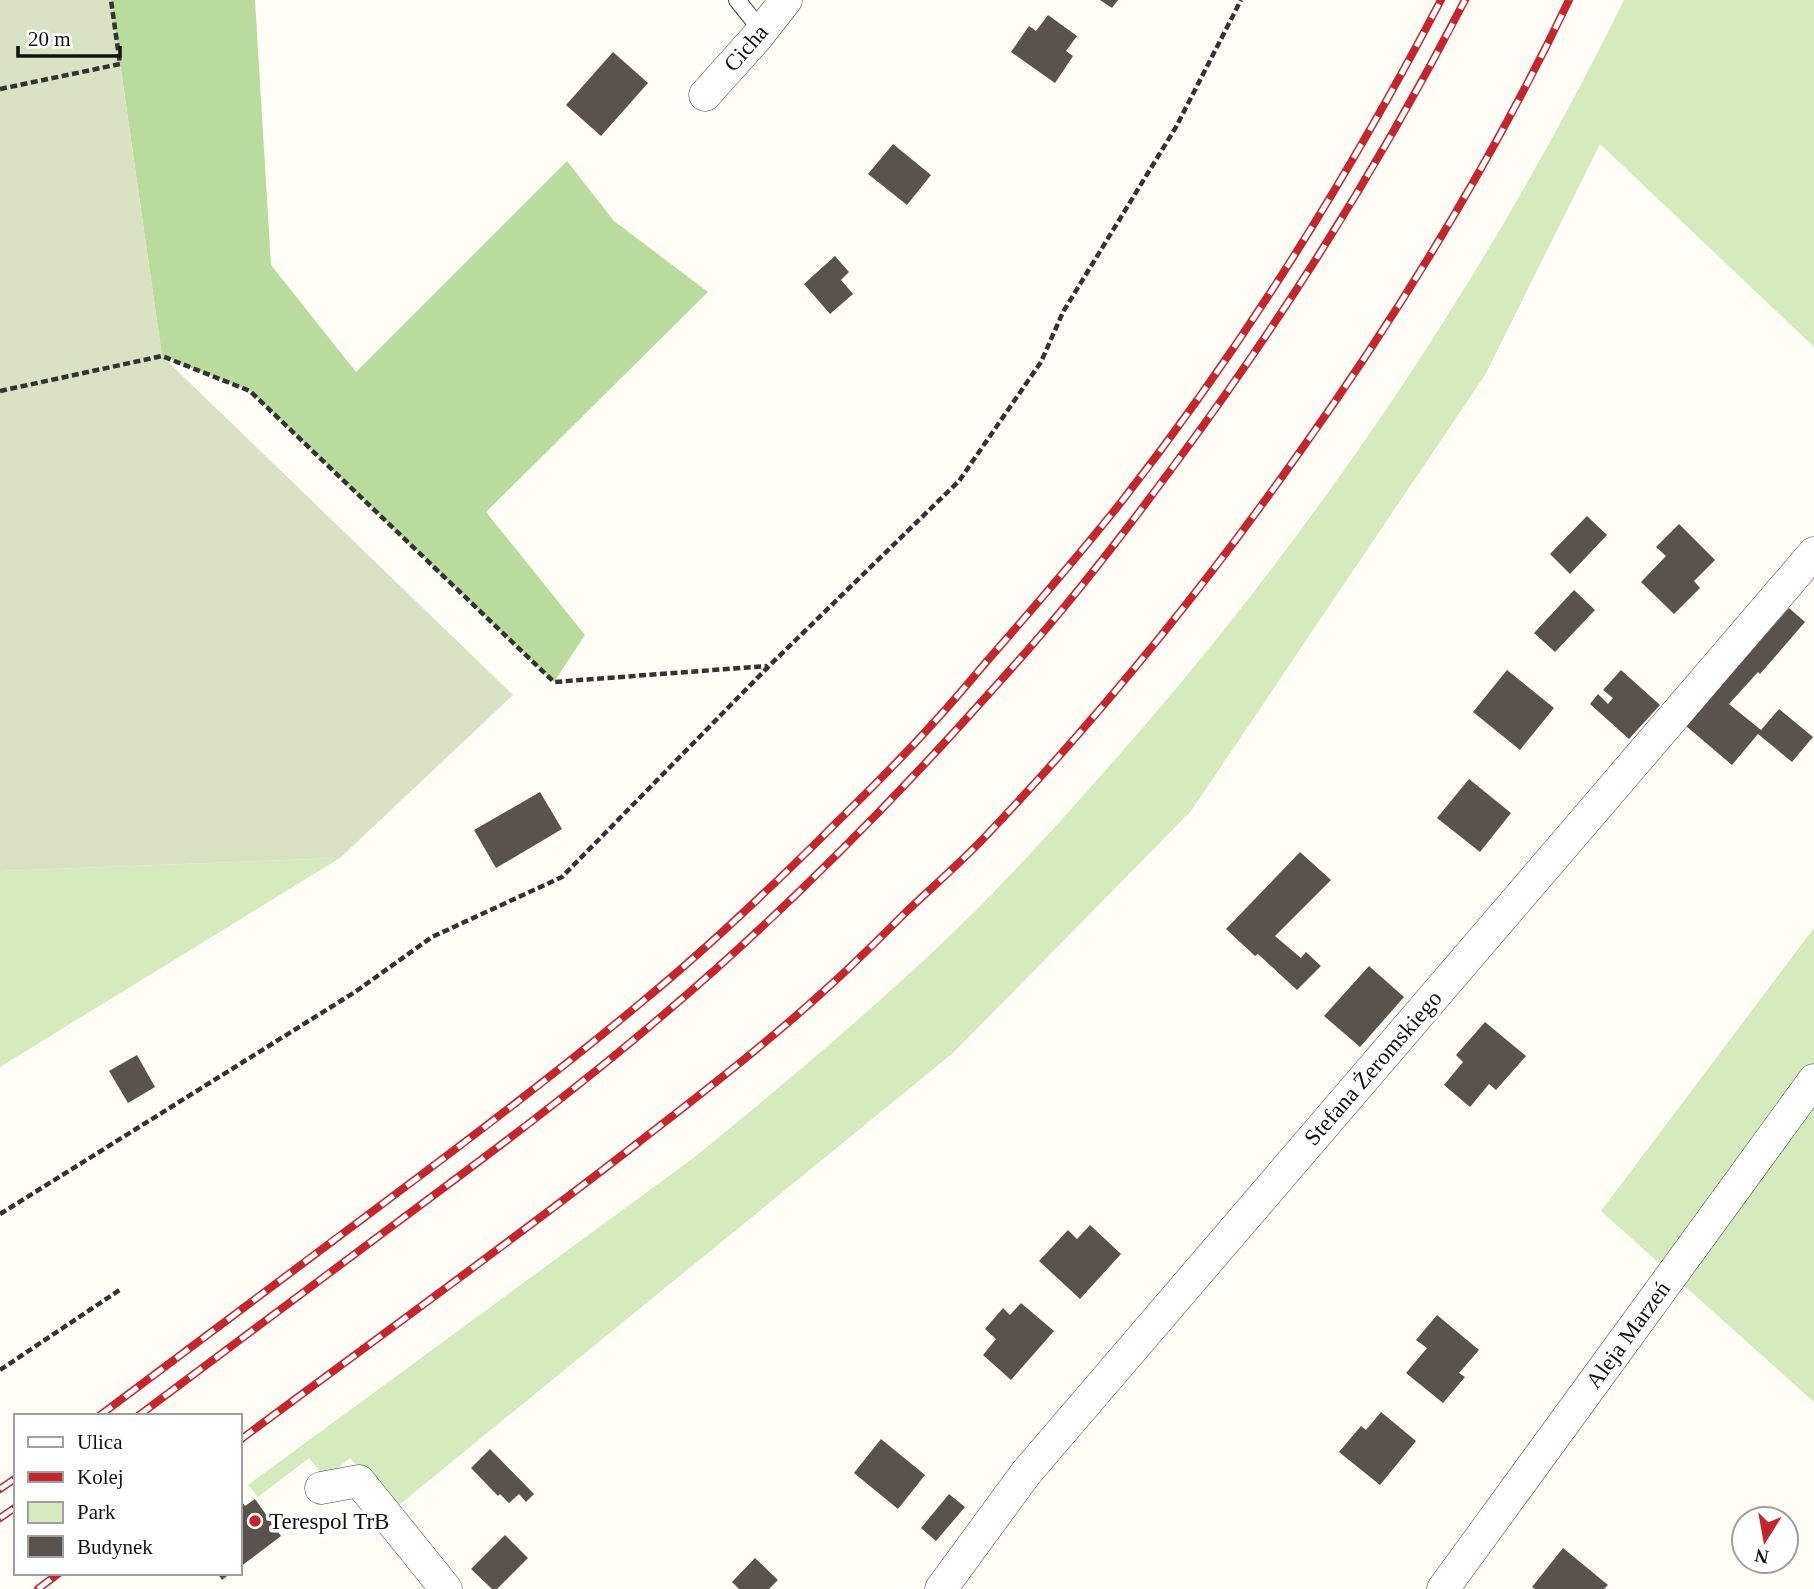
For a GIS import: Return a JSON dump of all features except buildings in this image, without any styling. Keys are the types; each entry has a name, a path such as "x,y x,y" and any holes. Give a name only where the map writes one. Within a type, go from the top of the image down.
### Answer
{"street":[{"name":"Cicha","path":"705,95 786,0"},
{"name":"Stefana Żeromskiego","path":"940,1589 1026,1473 1814,553"},
{"name":"Aleja Marzeń","path":"1443,1589 1814,1080"},
{"path":"321,1488 359,1481 446,1589"}],"lane":[{"path":"737,0 762,31"}],"path":[{"path":"0,89 120,64 111,0"},
{"path":"0,1214 355,992 432,937 562,877 769,666 959,481 1041,362 1063,312 1177,127 1241,0"},
{"path":"0,391 162,356 250,391 554,682 769,666"},
{"path":"0,1370 121,1289"}],"green space":[{"path":"0,0 111,0 162,356 513,695 340,858 0,871"},
{"path":"111,0 255,0 271,265 356,372 567,161 614,221 708,292 486,512 585,635 554,682 250,391 162,356"},
{"path":"1624,0 1814,0 1814,347 1600,144 1485,375 1191,811 953,1053 394,1509 350,1458 326,1478 309,1458 258,1497 248,1485 692,1159 786,1082 938,947 1053,829 1193,668 1332,488 1458,299 1572,102"},
{"path":"340,858 0,1067 0,871"},
{"path":"1814,928 1814,1402 1601,1211"}],"railway":[{"path":"102,1414 478,1132 611,1028 732,923 908,751 1092,538 1210,382 1293,258 1332,194 1441,0"},
{"path":"141,1414 499,1146 631,1042 730,957 857,834 932,756 1081,587 1218,405 1331,236 1400,119 1465,0"},
{"path":"242,1439 540,1218 757,1049 855,962 973,849 1026,793 1108,700 1187,603 1263,504 1337,399 1409,289 1477,176 1569,0"},
{"path":"0,1489 14,1479"},
{"path":"0,1518 14,1508"},
{"path":"38,1589 56,1575"}],"place":[{"name":"Terespol TrB","path":"255,1521"}]}
